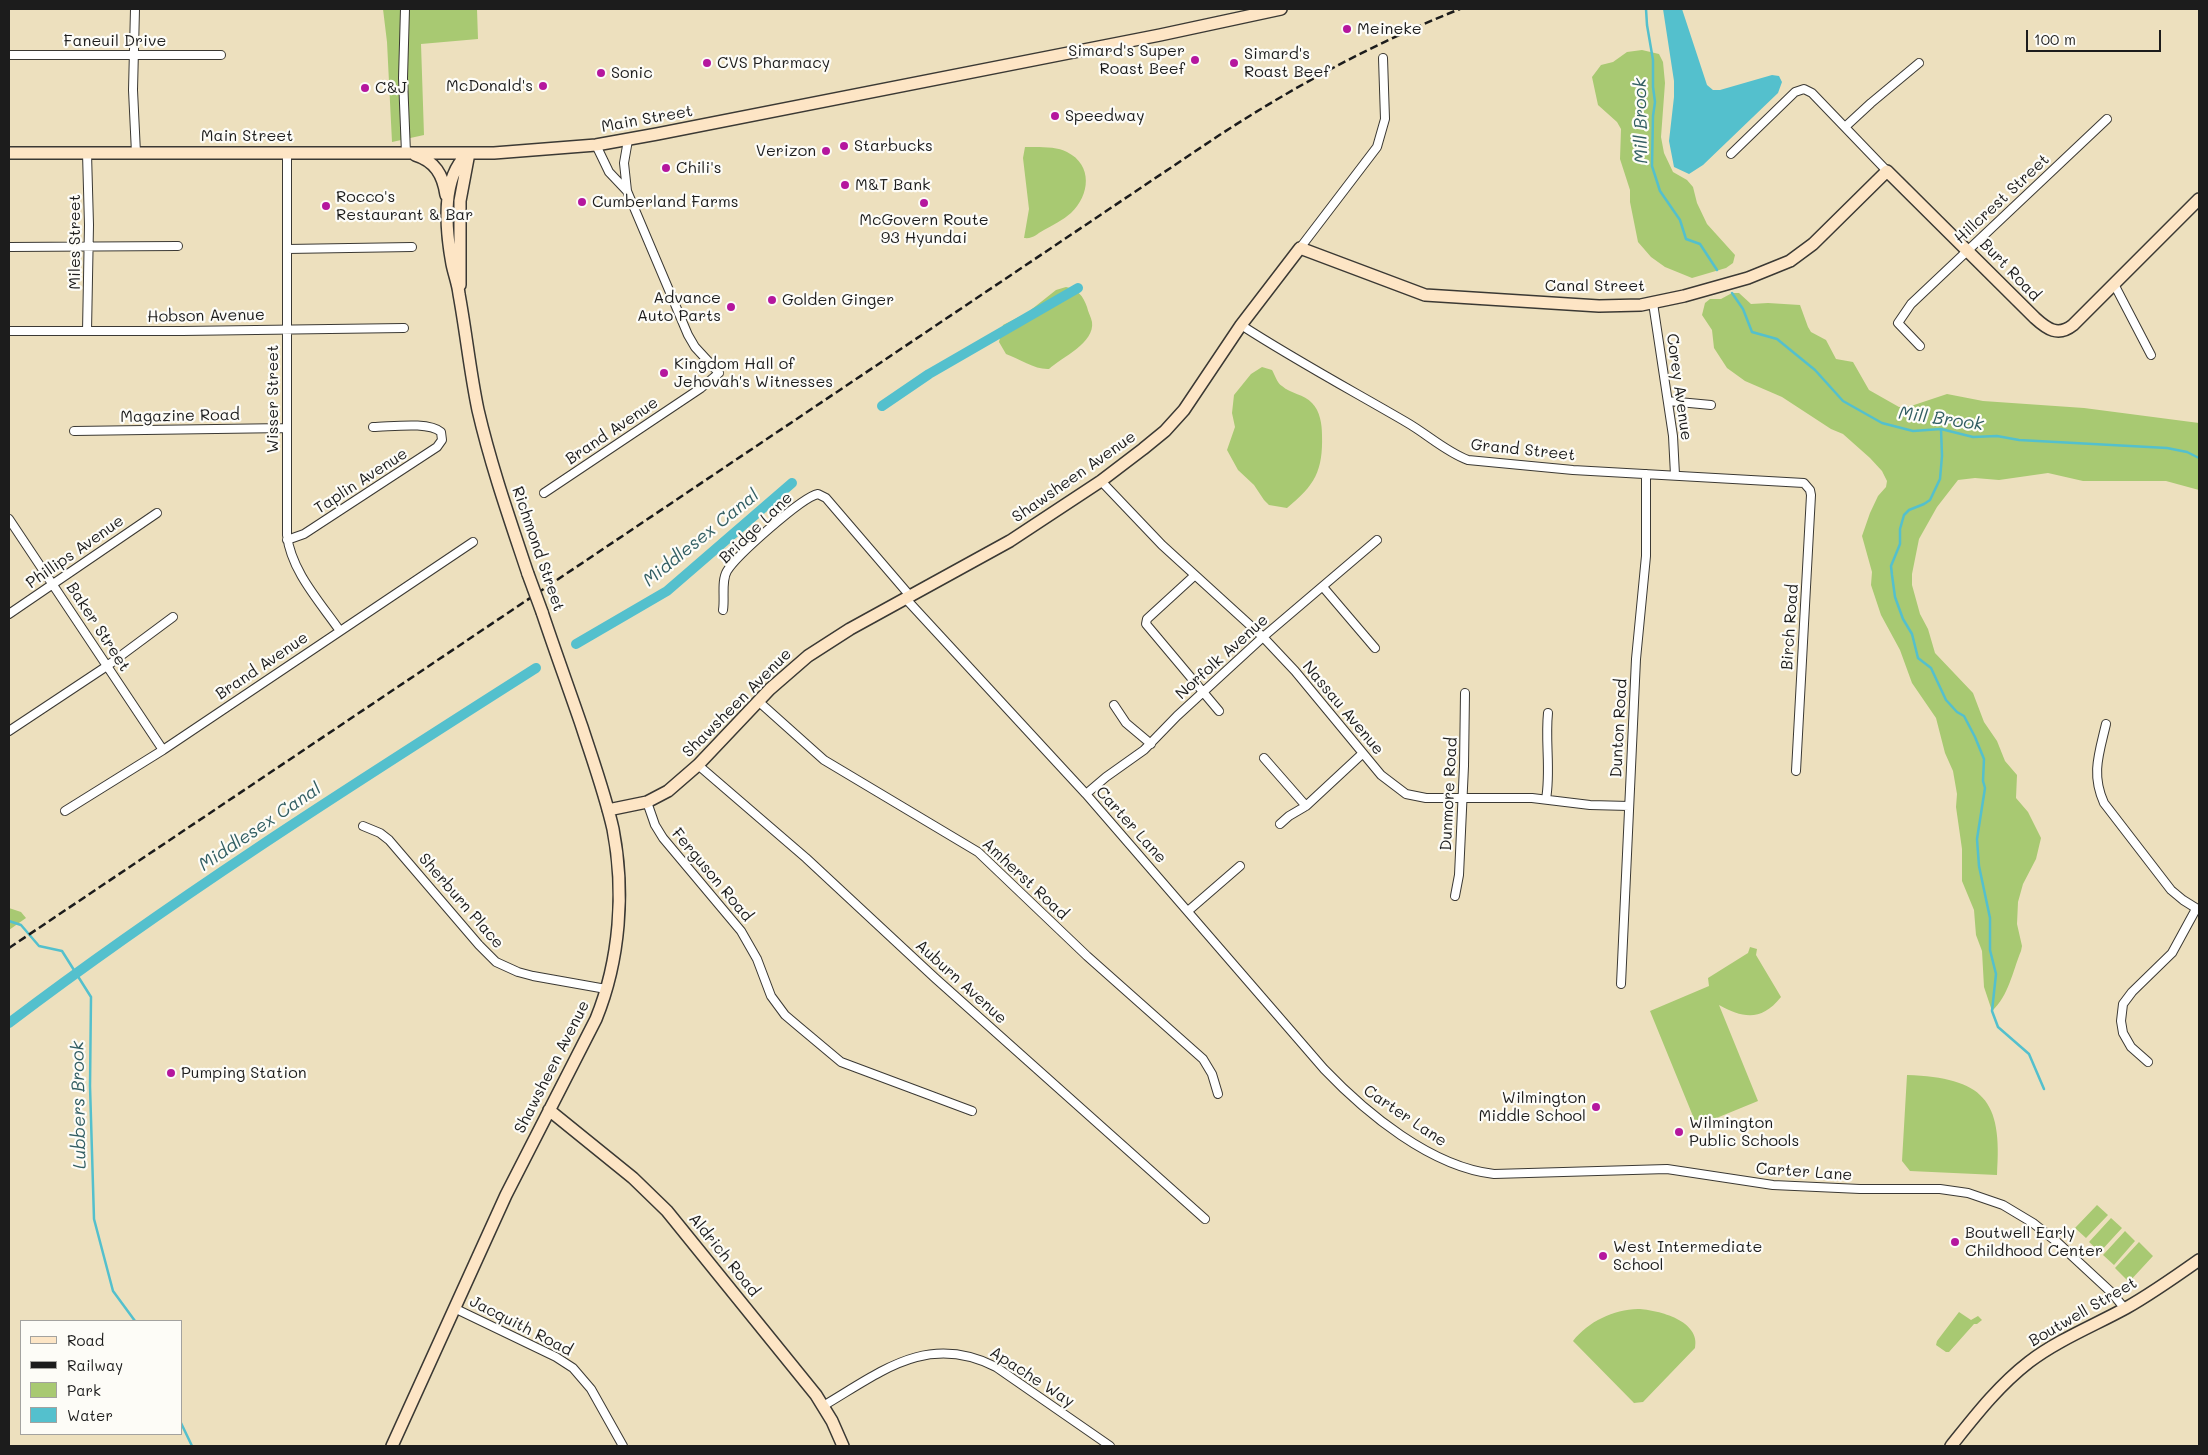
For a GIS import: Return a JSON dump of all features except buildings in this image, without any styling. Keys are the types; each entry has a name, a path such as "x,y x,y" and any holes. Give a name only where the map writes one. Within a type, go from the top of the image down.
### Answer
{"main road":[{"name":"Main Street","path":"9,153 469,153 513,152 596,145 1160,35 1281,9"},
{"path":"406,153 428,160 439,171 447,206"},
{"name":"Richmond Street","path":"469,153 454,169 447,206 452,264 459,292 478,410 492,464 608,810"},
{"name":"Richmond Street","path":"459,292 461,262 460,201 469,153"},
{"name":"Canal Street","path":"1300,248 1425,296 1607,306 1653,302 1684,296 1748,278 1790,261 1813,244 1887,171"},
{"name":"Burt Road","path":"1887,171 2044,327 2061,332 2068,329 2199,199"},
{"name":"Shawsheen Avenue","path":"392,1446 509,1188 589,1034 606,989 616,942 619,906 617,859 608,810 647,802 668,791 698,764 758,701 795,667 822,646 1010,541 1101,481 1143,449 1175,420 1241,325 1300,248"},
{"name":"Aldrich Road","path":"549,1110 633,1178 667,1211 824,1406 843,1446"},
{"name":"Boutwell Street","path":"1951,1446 1987,1402 2025,1365 2066,1338 2125,1309 2199,1260"}],"street":[{"path":"135,9 136,153"},
{"path":"405,9 403,69 406,153"},
{"name":"Faneuil Drive","path":"9,55 221,55"},
{"name":"Shawsheen Avenue","path":"1300,248 1377,147 1385,119 1383,58"},
{"path":"1845,128 1870,103 1919,63"},
{"name":"Burt Road","path":"1731,154 1795,92 1804,89 1812,93 1887,171"},
{"name":"Hillcrest Street","path":"1920,346 1898,323 1911,304 2107,119"},
{"path":"627,191 624,163 628,140"},
{"path":"596,145 609,172 627,191"},
{"name":"Wisser Street","path":"287,152 287,540 295,566 340,631"},
{"name":"Miles Street","path":"87,153 90,247 87,331"},
{"name":"Brand Avenue","path":"544,493 719,374 695,347 688,335 627,191"},
{"path":"9,247 178,246"},
{"path":"287,249 412,247"},
{"path":"2114,284 2151,355"},
{"name":"Corey Avenue","path":"1653,302 1668,401 1675,475"},
{"name":"Grand Street","path":"1241,325 1276,348 1416,428 1454,454 1468,460 1489,464 1646,474 1799,481 1808,486"},
{"name":"Hobson Avenue","path":"9,331 404,328"},
{"path":"1668,401 1711,405"},
{"name":"Taplin Avenue","path":"287,540 304,534 437,447 443,436 438,429 428,427 373,427"},
{"name":"Magazine Road","path":"74,431 287,428"},
{"name":"Dunton Road","path":"1621,984 1636,659 1646,556 1646,474"},
{"name":"Nassau Avenue","path":"1101,481 1194,576 1263,637 1295,671 1362,754 1390,783 1406,794 1426,798 1546,799 1629,806"},
{"name":"Birch Road","path":"1796,771 1811,495 1808,486"},
{"name":"Bridge Lane","path":"724,610 725,580 729,569 760,538 801,502 818,494 826,498 909,598"},
{"name":"Phillips Avenue","path":"9,614 156,513"},
{"name":"Baker Street","path":"9,519 163,750"},
{"name":"Norfolk Avenue","path":"1086,794 1150,744 1177,716 1263,637 1377,540"},
{"name":"Brand Avenue","path":"65,811 163,750 473,542"},
{"path":"1194,576 1146,623 1220,711"},
{"path":"1323,587 1375,648"},
{"name":"Carter Lane","path":"909,598 1086,794 1300,1043 1348,1094 1375,1116 1433,1153 1457,1165 1482,1172 1506,1174 1667,1168 1773,1184 1860,1189 1940,1189 1968,1194 2004,1205 2033,1223 2099,1280 2125,1309"},
{"path":"9,731 107,666 173,617"},
{"name":"Dunmore Road","path":"1455,896 1458,883 1466,693"},
{"name":"Amherst Road","path":"758,701 824,760 978,852 1087,956 1202,1059 1212,1074 1218,1094"},
{"path":"1114,705 1126,722 1150,744"},
{"path":"1546,799 1548,780 1546,728 1548,713"},
{"path":"2106,724 2096,775 2098,788 2104,803 2171,890 2198,909 2172,953 2132,992 2124,1004 2121,1016 2123,1034 2131,1047 2148,1062"},
{"path":"1280,824 1306,806 1362,754"},
{"path":"1264,758 1306,806"},
{"name":"Auburn Avenue","path":"698,764 806,858 935,978 1205,1219"},
{"name":"Ferguson Road","path":"647,802 655,825 663,838 741,931 756,959 770,996 785,1015 841,1062 972,1112"},
{"name":"Sherburn Place","path":"363,826 380,833 389,840 496,962 518,972 606,989"},
{"path":"1188,911 1240,866"},
{"name":"Jacquith Road","path":"454,1308 556,1357 573,1368 591,1389 623,1446"},
{"name":"Apache Way","path":"824,1406 906,1359 931,1353 957,1354 977,1358 996,1367 1110,1446"}],"green space":[{"path":"383,9 477,9 478,39 421,44 424,135 392,142 387,42"},
{"path":"1642,50 1659,54 1663,62 1665,83 1661,137 1664,153 1673,172 1687,180 1693,187 1697,203 1707,224 1735,255 1733,263 1726,268 1692,278 1665,267 1651,257 1638,242 1630,202 1630,190 1620,159 1621,129 1617,122 1598,105 1592,77 1601,65 1613,62 1627,52"},
{"path":"1025,147 1052,148 1067,152 1081,164 1085,172 1086,181 1082,198 1071,213 1030,238 1024,238 1029,209 1023,158"},
{"path":"1066,287 1074,289 1082,296 1092,320 1092,330 1083,343 1049,369 1033,366 1006,354 999,342 1003,325 1027,313 1056,290"},
{"path":"1732,293 1739,293 1751,304 1800,305 1811,332 1826,340 1836,359 1853,362 1869,390 1899,407 1911,406 1947,394 1983,401 2084,408 2199,423 2199,490 2166,481 2083,481 2048,473 1999,480 1975,478 1958,480 1937,507 1919,539 1912,574 1912,585 1920,614 1928,629 1935,653 1973,693 1984,722 1997,741 2005,761 2017,775 2016,798 2028,812 2041,838 2036,859 2023,884 2018,902 2017,924 2022,946 2021,951 2010,983 1998,1005 1992,1011 1984,987 1982,951 1976,935 1974,910 1962,881 1962,849 1953,771 1945,753 1936,718 1912,683 1900,650 1881,615 1871,585 1872,572 1862,536 1870,513 1878,496 1886,487 1887,481 1882,471 1870,458 1843,434 1831,429 1782,397 1745,381 1727,368 1714,348 1712,330 1702,315 1705,303 1710,299 1721,299"},
{"path":"1262,367 1272,370 1279,383 1286,389 1312,403 1319,414 1321,422 1322,448 1319,468 1311,484 1287,508 1269,505 1254,485 1238,470 1227,450 1235,427 1232,413 1234,395 1251,374"},
{"path":"9,908 21,912 26,918 9,930"},
{"path":"1750,947 1757,949 1756,955 1781,997 1766,1011 1752,1015 1736,1013 1719,1005 1758,1101 1697,1126 1650,1011 1709,986 1708,978 1748,953"},
{"path":"1907,1075 1954,1081 1970,1088 1983,1098 1991,1111 1996,1128 1998,1149 1997,1175 1910,1171 1902,1161"},
{"path":"2097,1205 2108,1215 2086,1238 2075,1228"},
{"path":"2111,1218 2122,1228 2100,1252 2089,1242"},
{"path":"2125,1231 2135,1241 2114,1265 2103,1255"},
{"path":"2139,1242 2153,1256 2129,1282 2115,1268"},
{"path":"1638,1309 1667,1315 1685,1324 1692,1331 1695,1339 1695,1348 1643,1402 1634,1403 1573,1341 1586,1328 1602,1318 1611,1314"},
{"path":"1959,1312 1971,1320 1978,1316 1982,1320 1974,1324 1949,1352 1946,1352 1936,1345 1937,1341"}],"water":[{"path":"1663,9 1682,9 1707,85 1713,90 1720,90 1772,75 1779,76 1782,82 1778,93 1703,165 1689,174 1674,167 1669,141 1674,81"}],"waterway":[{"name":"Mill Brook","path":"1646,9 1653,60 1655,102 1652,166 1660,191 1680,220 1686,239 1700,244 1717,270"},
{"name":"Middlesex Canal","path":"882,406 929,374 1078,288"},
{"name":"Mill Brook","path":"1732,293 1743,309 1752,332 1777,339 1815,370 1843,401 1882,423 1913,431 1941,429 1973,437 1997,436 2019,440 2167,448 2187,452 2199,458"},
{"path":"1941,429 1942,456 1940,479 1930,500 1909,510 1904,515 1900,529 1900,544 1891,566 1895,597 1903,619 1912,634 1918,658 1931,668 1946,700 1957,712 1964,716 1984,759 1983,781 1985,788 1977,839 1979,866 1990,918 1990,950 1996,974 1992,1011 1998,1027 2029,1054 2044,1089"},
{"name":"Middlesex Canal","path":"576,644 667,591 792,483"},
{"name":"Middlesex Canal","path":"9,1023 203,884 536,668"},
{"name":"Lubbers Brook","path":"9,921 21,925 39,946 62,951 91,997 90,1086 94,1219 113,1291 134,1320"},
{"name":"Lubbers Brook","path":"182,1425 192,1446"}],"railway":[{"path":"9,948 1218,136 1336,66 1397,36 1460,9"}],"place":[{"name":"Meineke","path":"1347,29"},
{"name":"Simard's Super Roast Beef","path":"1195,60"},
{"name":"CVS Pharmacy","path":"707,63"},
{"name":"Simard's Roast Beef","path":"1234,63"},
{"name":"Sonic","path":"601,73"},
{"name":"McDonald's","path":"543,86"},
{"name":"C&J","path":"365,88"},
{"name":"Speedway","path":"1055,116"},
{"name":"Starbucks","path":"844,146"},
{"name":"Verizon","path":"826,151"},
{"name":"Chili's","path":"666,168"},
{"name":"M&T Bank","path":"845,185"},
{"name":"Cumberland Farms","path":"582,202"},
{"name":"McGovern Route 93 Hyundai","path":"924,203"},
{"name":"Rocco's Restaurant & Bar","path":"326,206"},
{"name":"Golden Ginger","path":"772,300"},
{"name":"Advance Auto Parts","path":"731,307"},
{"name":"Kingdom Hall of Jehovah's Witnesses","path":"664,373"},
{"name":"Pumping Station","path":"171,1073"},
{"name":"Wilmington Middle School","path":"1596,1107"},
{"name":"Wilmington Public Schools","path":"1679,1132"},
{"name":"Boutwell Early Childhood Center","path":"1955,1242"},
{"name":"West Intermediate School","path":"1603,1256"}]}
